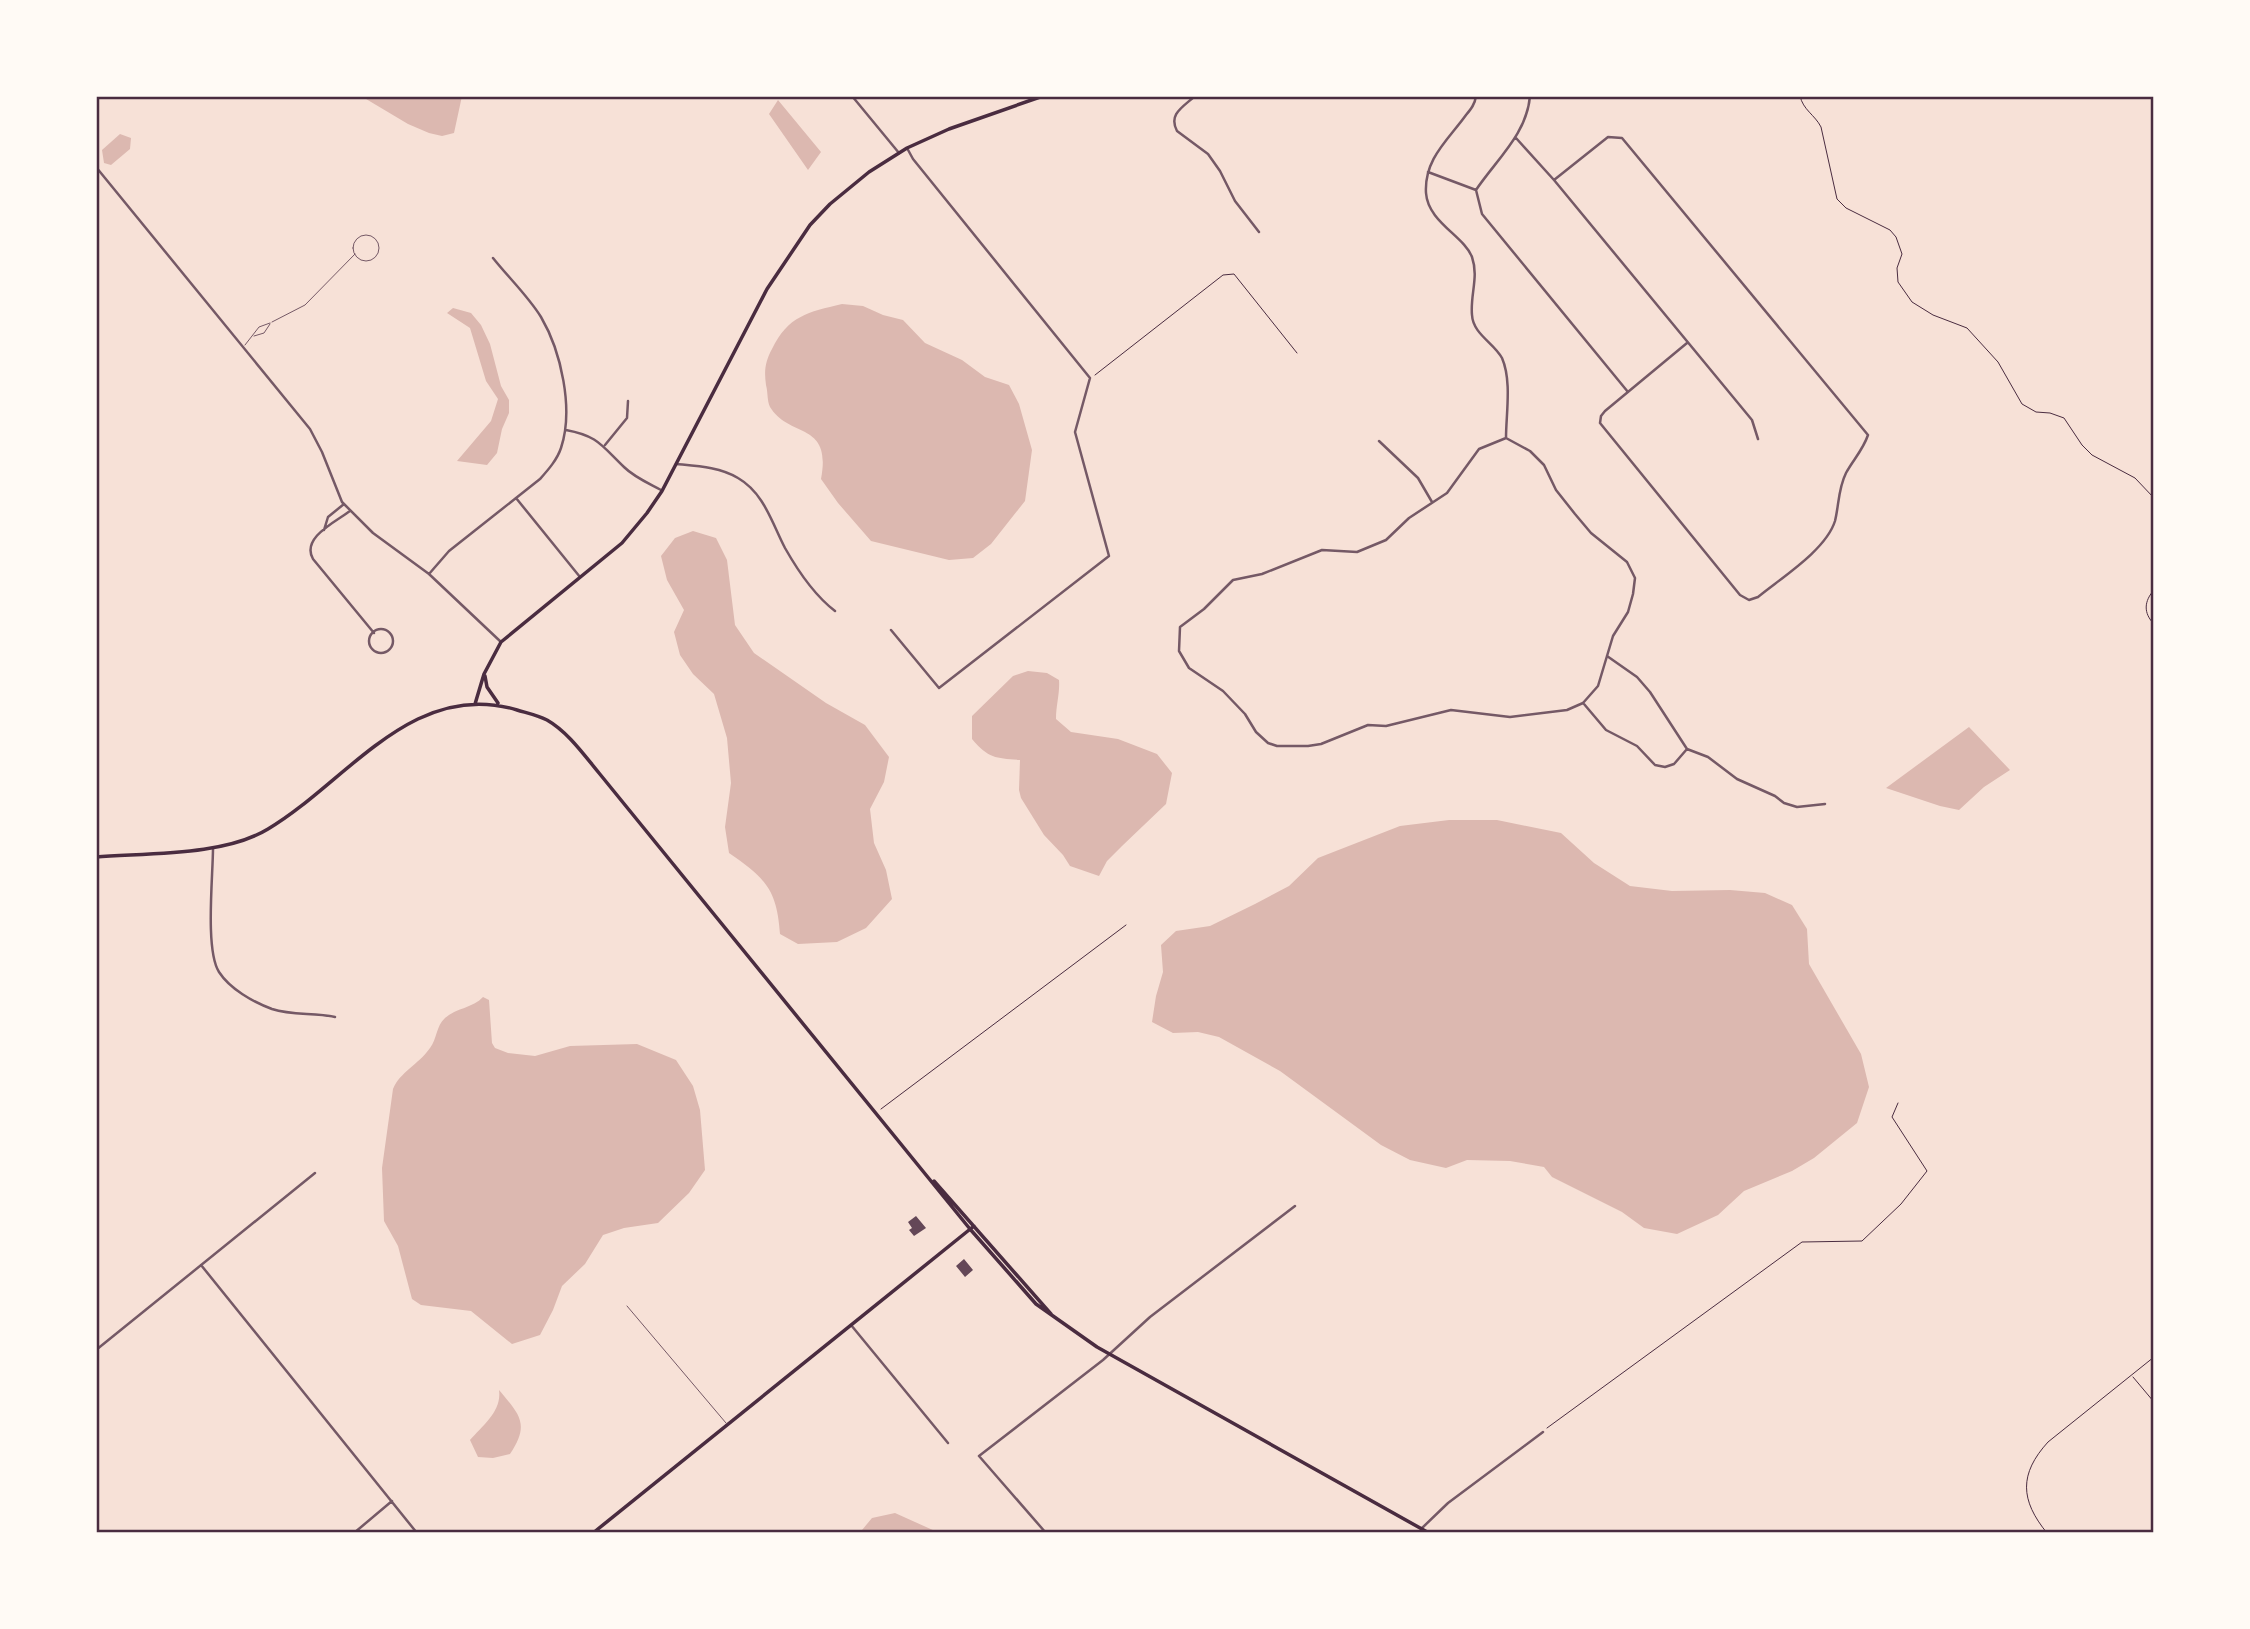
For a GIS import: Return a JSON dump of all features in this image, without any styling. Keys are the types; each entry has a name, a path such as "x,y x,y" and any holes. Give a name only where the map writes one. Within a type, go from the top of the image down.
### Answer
{"main road":[{"path":"475,704 485,674 501,642 622,543 648,513 767,289 803,235 830,204 899,152 949,129 1043,96"},
{"path":"485,674 487,687 499,705"},
{"path":"96,857 213,848 244,841 268,829 389,736 413,720 441,709 475,704 499,705 547,720 576,746 925,1172 1056,1319 1110,1354 1429,1533"},
{"path":"593,1533 972,1227"}],"street":[{"path":"852,96 899,152"},
{"path":"1195,96 1174,116 1174,126 1208,154 1235,201 1259,232"},
{"path":"1476,96 1476,101 1459,125 1438,148 1428,172 1426,195 1437,218 1471,254 1476,277 1472,317 1481,335 1501,357 1506,377 1506,438"},
{"path":"1476,190 1516,138 1529,107 1530,96"},
{"path":"1554,180 1608,137 1622,138 1868,435 1865,445 1846,473 1838,495 1835,521 1826,540 1758,597 1749,600 1740,595 1601,426 1600,418 1603,413 1687,342"},
{"path":"1516,138 1554,180 1752,420 1758,439"},
{"path":"891,630 939,688 1109,556 1075,432 1090,378 913,159 907,148"},
{"path":"96,167 310,429 349,511 373,533 429,574 501,642"},
{"path":"1428,172 1476,190"},
{"path":"1476,190 1482,214 1628,392"},
{"path":"429,574 449,551 540,479 552,466 566,430 561,369 552,336 539,314 493,258"},
{"path":"605,445 627,418 628,401"},
{"path":"566,430 585,433 605,445 632,474 662,491"},
{"path":"1506,438 1530,451 1544,465 1556,490 1575,514 1591,533 1627,562 1634,578 1628,612 1613,636 1598,686 1583,703 1567,710 1510,717 1451,710 1386,726 1368,725 1312,746 1277,746 1268,743 1256,732 1245,714 1223,691 1189,668 1180,651 1180,627 1233,580 1262,574 1322,550 1357,552 1386,540 1409,518 1447,494 1479,449 1506,438"},
{"path":"1379,441 1418,478 1432,502"},
{"path":"676,464 708,467 737,477 752,488 761,499 786,550 801,573 814,592 835,611"},
{"path":"516,498 580,577"},
{"path":"324,530 328,517 344,504"},
{"path":"349,511 310,544 311,555 374,633"},
{"path":"384,630 391,634 393,645 388,651 380,653 373,650 370,643 374,633 384,630"},
{"path":"1607,656 1637,677 1650,692 1687,749 1708,757 1737,779 1775,796 1784,803 1797,807 1825,804"},
{"path":"1583,703 1606,730 1637,746 1656,765 1665,767 1674,764 1687,749"},
{"path":"213,848 211,940 217,970 232,986 272,1009 335,1017"},
{"path":"96,1350 316,1173"},
{"path":"1046,1533 979,1456 1294,1206"},
{"path":"201,1265 417,1533"},
{"path":"851,1325 948,1443"},
{"path":"1421,1529 1448,1503 1543,1432"},
{"path":"354,1533 392,1502"}],"lane":[{"path":"244,346 259,327 305,305 355,254 355,241 370,235 377,240 379,248 373,259 361,260 355,254"},
{"path":"254,336 264,333 272,322"},
{"path":"627,1306 727,1425"}],"path":[{"path":"1800,96 1805,109 1822,127 1838,200 1846,208 1890,230 1900,243 1902,254 1896,274 1905,294 1923,310 1967,328 1998,362 2022,404 2029,409 2064,418 2092,455 2135,478 2154,498"},
{"path":"1090,378 1223,275 1234,274 1297,353"},
{"path":"2154,590 2145,606 2147,615 2154,624"},
{"path":"877,1112 1126,925"},
{"path":"1543,1432 1802,1241 1862,1241 1901,1204 1927,1171 1892,1117 1898,1103"},
{"path":"2047,1533 2035,1518 2028,1501 2026,1482 2034,1460 2048,1442 2154,1357"},
{"path":"2131,1375 2154,1402"}],"shaded area":[{"path":"361,96 462,96 454,133 442,136 408,124"},
{"path":"778,100 821,152 808,170 769,114"},
{"path":"120,134 131,138 130,149 111,165 104,163 102,150"},
{"path":"842,304 863,306 903,320 925,343 962,360 985,377 1009,385 1019,404 1032,450 1025,501 991,544 973,558 949,560 871,541 821,479 823,461 815,439 778,417 770,407 765,380 766,367 778,338 800,317"},
{"path":"453,308 471,313 481,325 490,344 501,386 509,400 509,413 502,429 497,453 487,465 457,461 491,421 498,399 486,381 470,328 447,313"},
{"path":"693,531 716,538 727,560 735,625 754,653 826,703 865,725 889,757 884,782 870,809 874,843 886,870 892,899 866,928 837,942 798,944 780,934 776,906 767,886 752,870 729,853 725,827 731,783 727,738 714,694 693,674 680,655 674,632 684,610 667,580 661,556 675,538"},
{"path":"1028,671 1047,673 1059,680 1056,719 1071,732 1118,739 1157,754 1172,773 1166,804 1107,861 1099,876 1070,866 1044,835 1021,798 1020,760 993,756 972,739 972,716 1013,676"},
{"path":"1969,727 2010,770 1984,787 1959,810 1886,788"},
{"path":"1449,820 1497,820 1561,833 1594,863 1630,886 1672,891 1730,890 1765,893 1792,905 1807,929 1809,964 1861,1054 1869,1087 1857,1123 1814,1158 1792,1171 1744,1191 1718,1215 1677,1234 1644,1228 1622,1212 1552,1177 1544,1167 1510,1161 1467,1160 1446,1168 1410,1160 1381,1145 1280,1071 1219,1037 1198,1032 1173,1033 1152,1022 1163,972 1161,945 1176,931 1210,926 1255,904 1289,886 1318,858 1400,826"},
{"path":"483,997 489,1000 492,1043 495,1048 508,1053 535,1056 570,1046 637,1044 676,1060 693,1086 700,1110 705,1170 689,1193 658,1223 624,1228 603,1235 585,1264 562,1286 540,1335 512,1344 471,1311 421,1305 412,1299 398,1246 384,1221 382,1168 393,1089 400,1078 430,1048 445,1018"},
{"path":"499,1390 517,1413 520,1435 510,1454 493,1458 478,1457 470,1440 495,1411"},
{"path":"895,1513 940,1533 862,1533 872,1518"}],"building":[{"path":"916,1216 926,1228 914,1236 909,1230 912,1228 908,1222"},
{"path":"964,1259 973,1270 965,1277 956,1266"}]}
